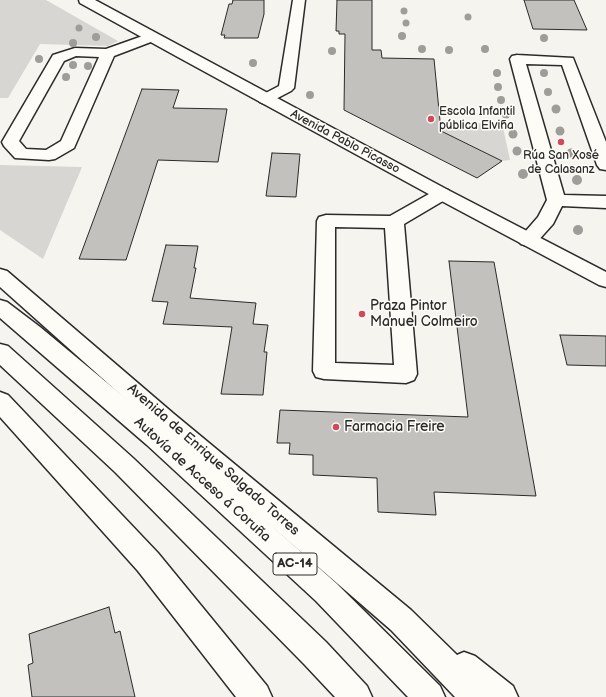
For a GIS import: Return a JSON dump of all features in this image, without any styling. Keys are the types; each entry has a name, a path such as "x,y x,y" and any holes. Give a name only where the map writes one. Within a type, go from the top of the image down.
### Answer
{"main road":[{"name":"Avenida Pablo Picasso","path":"87,0 151,37 442,194 606,280"},
{"path":"265,98 286,88 299,0"},
{"path":"108,53 68,144 49,155 21,154 10,142 58,58 75,52 108,53 151,37"},
{"path":"528,240 546,220 556,200 517,59 568,61 606,165"},
{"path":"394,222 406,374 324,371 326,221 394,222 442,194"},
{"path":"556,200 606,202"},
{"name":"Avenida de Enrique Salgado Torres","path":"0,276 166,421 401,620 477,697"},
{"name":"Autovía de Acceso á Coruña","path":"0,307 32,332 156,438 326,592 429,697"},
{"path":"0,352 124,465 310,647 356,697"},
{"path":"0,401 148,562 256,697"},
{"path":"401,620 502,697"}],"shaded area":[{"path":"0,0 46,0 118,41 108,46 40,44 8,98 0,98"},
{"path":"502,123 510,160 502,161 441,131 452,124"},
{"path":"0,165 82,167 43,259 0,230"}],"building":[{"path":"233,0 264,0 264,14 258,38 224,38 225,35 221,35 229,4 232,4"},
{"path":"337,0 372,0 372,50 381,50 382,58 434,59 441,131 502,161 477,178 344,110 345,34 339,34 339,31 336,31"},
{"path":"524,0 574,0 587,30 533,29"},
{"path":"142,89 179,90 173,108 227,109 218,162 158,160 126,260 79,259"},
{"path":"272,153 300,154 296,197 266,196"},
{"path":"166,245 198,246 194,268 196,268 190,298 256,303 253,324 268,325 264,352 267,352 263,395 221,394 232,327 163,324 168,302 152,301"},
{"path":"449,261 494,262 536,496 434,492 436,515 378,512 377,478 313,475 313,455 289,454 290,443 277,443 280,410 468,417"},
{"path":"560,335 606,336 606,366 567,365"},
{"path":"109,607 115,633 120,631 135,697 32,697 28,665 33,663 29,634"}],"place":[{"name":"Escola Infantil pública Elviña","path":"431,119"},
{"name":"Rúa San Xosé de Calasanz","path":"561,142"},
{"name":"Praza Pintor Manuel Colmeiro","path":"362,314"},
{"name":"Farmacia Freire","path":"336,427"}]}
